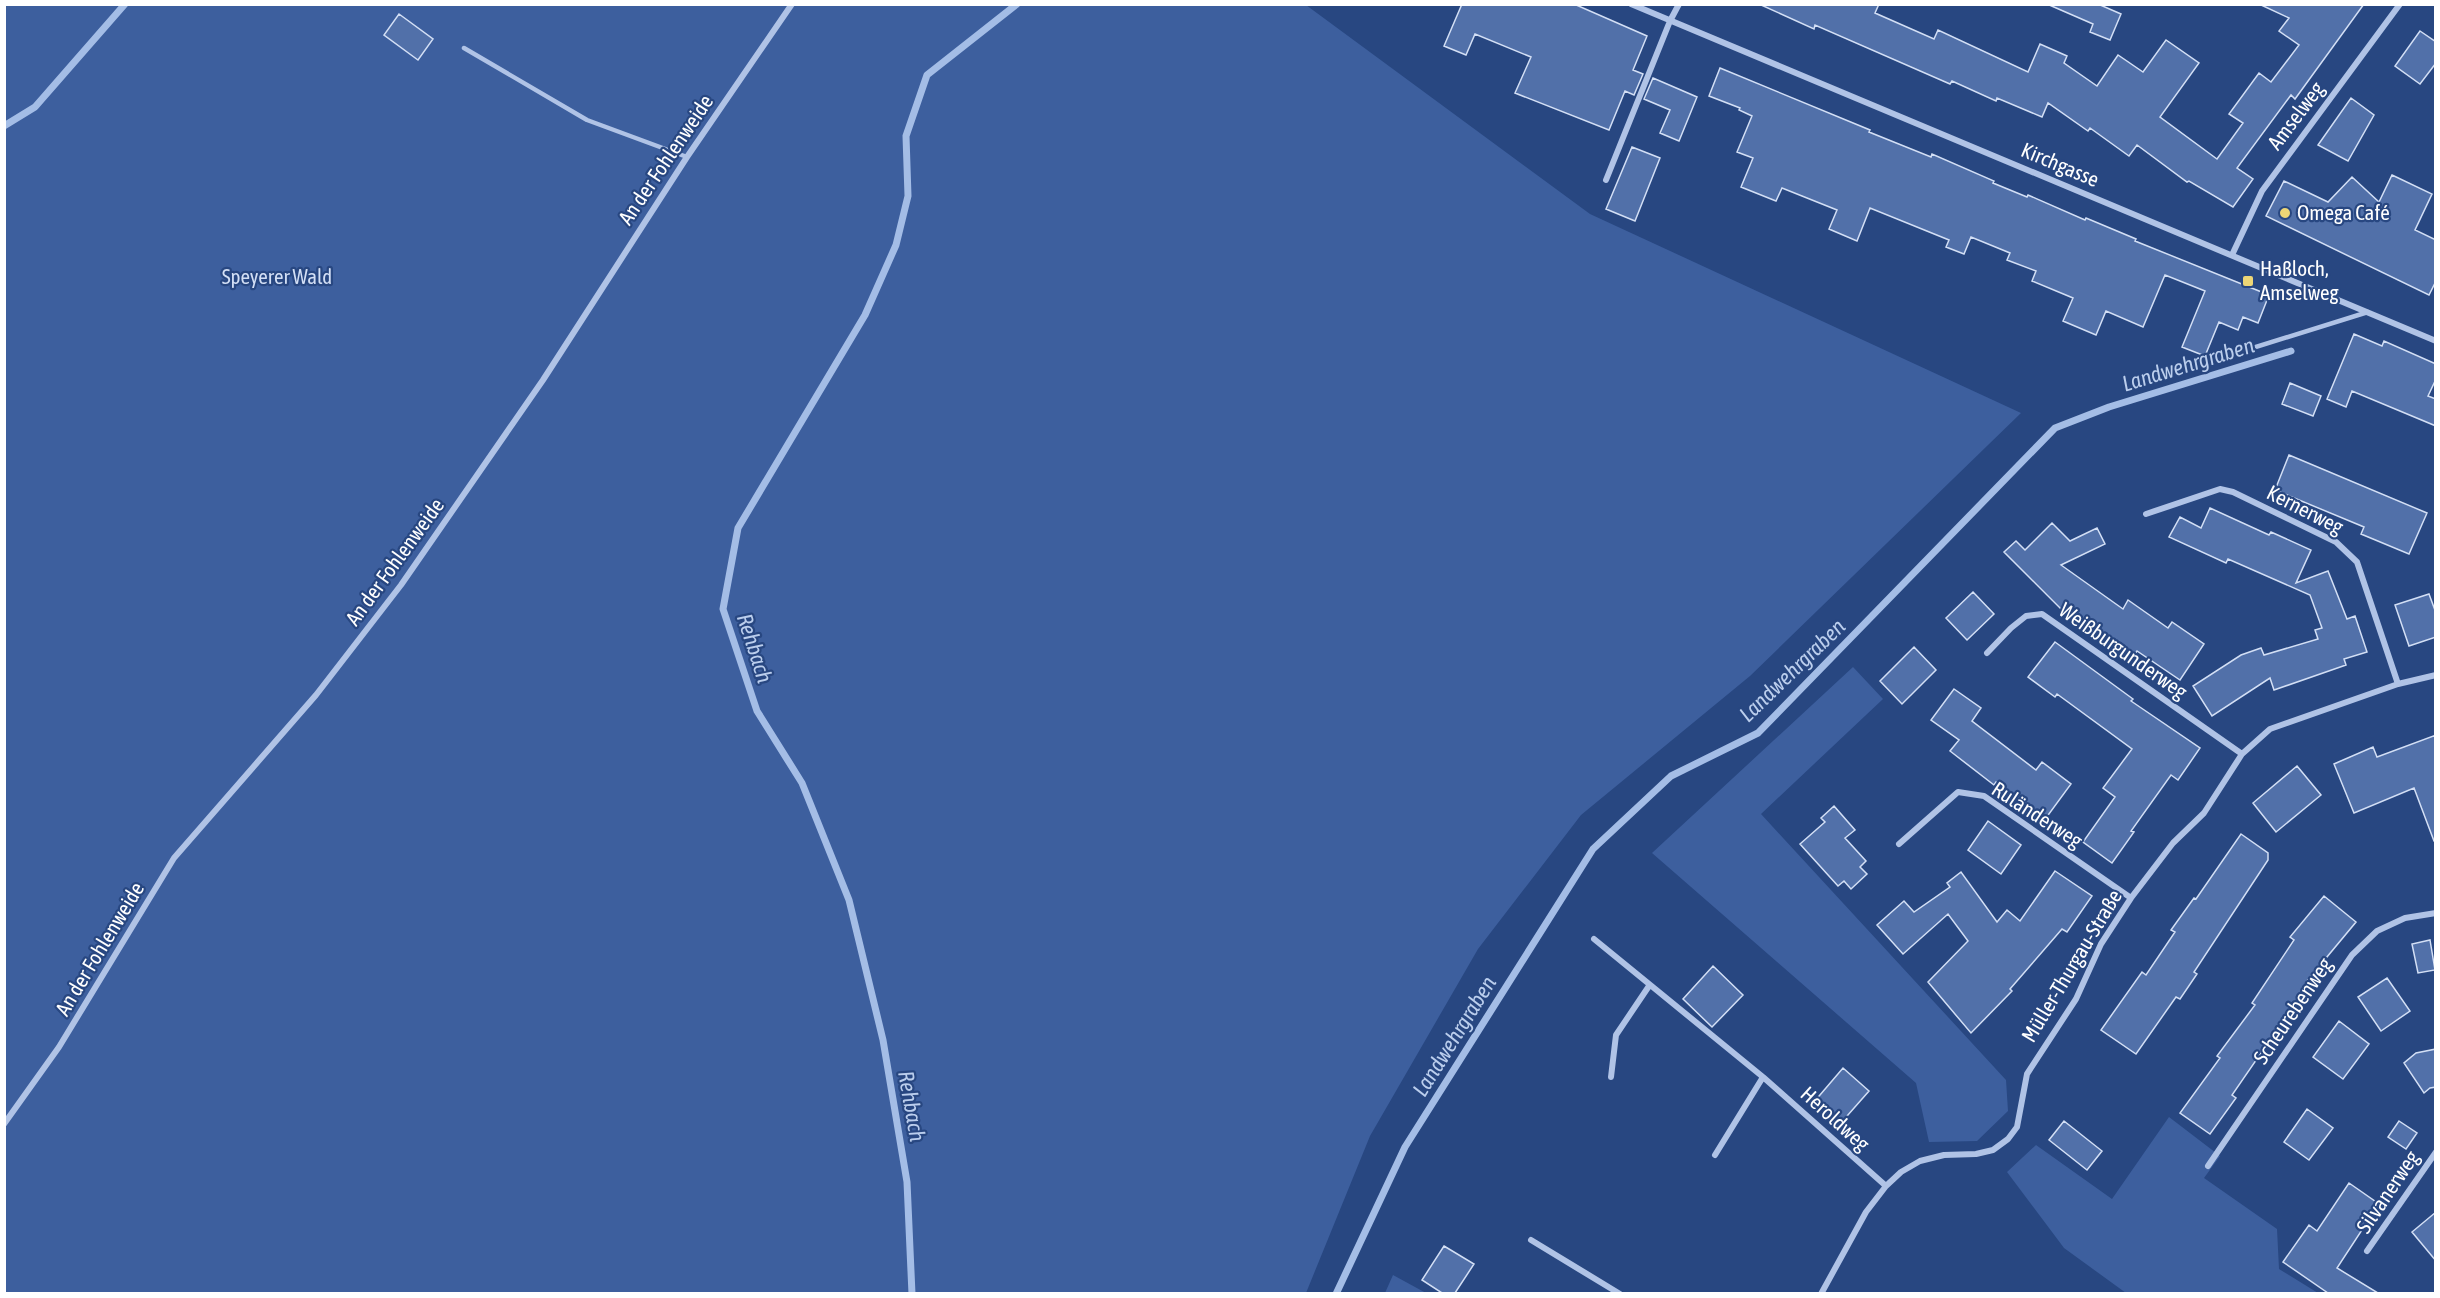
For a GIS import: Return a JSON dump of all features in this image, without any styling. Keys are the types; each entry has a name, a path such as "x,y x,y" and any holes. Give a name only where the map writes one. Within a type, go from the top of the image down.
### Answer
{"street":[{"name":"An der Fohlenweide","path":"4,1124 59,1047 174,858 316,695 401,585 543,380 687,157 792,4"},
{"name":"Kirchgasse","path":"1632,4 2436,341"},
{"path":"1606,180 1670,21 1680,4"},
{"name":"Amselweg","path":"2232,255 2262,191 2400,4"},
{"name":"Kernerweg","path":"2146,514 2220,489 2233,492 2336,542 2357,562 2398,684"},
{"name":"Weißburgunderweg","path":"1987,653 2026,616 2042,614 2242,754"},
{"name":"Müller-Thurgau-Straße","path":"1821,1293 1866,1212 1886,1186 1901,1172 1920,1161 1944,1155 1976,1154 1993,1150 2008,1139 2017,1127 2027,1074 2076,999 2101,944 2131,898 2173,843 2204,813 2242,754 2270,729 2398,684 2436,675"},
{"name":"Ruländerweg","path":"1899,844 1958,792 1984,796 2131,898"},
{"name":"Scheurebenweg","path":"2208,1166 2352,956 2377,931 2405,918 2436,913"},
{"name":"Heroldweg","path":"1594,939 1763,1077 1886,1186"},
{"path":"1611,1077 1616,1035 1649,986"},
{"path":"1715,1155 1763,1077"},
{"name":"Silvanerweg","path":"2367,1251 2436,1152"},
{"path":"1531,1240 1620,1293"}],"lane":[{"path":"464,48 587,120 687,157"},
{"path":"2195,366 2368,312"}],"green space":[{"name":"Speyerer Wald","path":"5,5 1306,5 1590,214 2021,413 1750,676 1581,815 1478,949 1370,1136 1306,1293 5,1294"},
{"path":"1853,667 1883,699 1761,814 2006,1080 2008,1111 1977,1141 1929,1142 1916,1083 1652,853"},
{"path":"2169,1117 2220,1156 2204,1178 2277,1229 2279,1269 2318,1293 2126,1293 2064,1248 2007,1172 2036,1145 2112,1199"},
{"path":"1393,1275 1426,1293 1385,1293"}],"building":[{"path":"1462,4 1574,4 1647,36 1633,70 1643,74 1634,95 1625,91 1609,130 1515,93 1531,57 1475,34 1466,55 1444,46"},
{"path":"1759,4 1879,4 1875,13 1934,39 1938,30 2028,72 2040,44 2067,56 2064,63 2097,86 2118,55 2143,72 2166,40 2199,63 2160,117 2217,159 2243,123 2229,114 2259,73 2271,82 2299,45 2279,31 2289,18 2259,4 2364,4 2295,99 2291,95 2237,168 2253,179 2233,207 2189,181 2187,182 2137,145 2129,156 2090,128 2088,131 2048,103 2042,117 1997,98 1996,101 1952,81 1950,84 1815,25 1814,29"},
{"path":"2047,4 2098,4 2121,14 2110,40 2090,32 2093,24"},
{"path":"399,14 433,39 418,60 384,35"},
{"path":"2420,31 2436,42 2436,63 2420,84 2395,66"},
{"path":"1720,68 1870,130 1869,132 1931,157 1932,154 1994,181 1993,183 2027,197 2028,195 2085,220 2086,218 2136,239 2135,241 2269,295 2258,323 2243,317 2238,330 2219,322 2205,356 2182,347 2205,291 2165,275 2143,327 2106,311 2096,335 2063,321 2073,298 2032,281 2036,271 2007,260 2010,253 1971,237 1964,254 1946,247 1949,240 1870,208 1857,241 1829,229 1837,210 1782,188 1776,201 1741,187 1753,158 1737,152 1752,116 1739,110 1740,108 1709,96"},
{"path":"1653,78 1697,97 1679,141 1660,133 1670,110 1644,99"},
{"path":"2351,98 2374,115 2348,161 2318,145"},
{"path":"1632,147 1660,158 1635,221 1606,209"},
{"path":"2392,175 2432,194 2415,230 2436,240 2436,281 2429,295 2266,216 2284,181 2328,202 2352,177 2379,202"},
{"path":"2354,334 2382,346 2384,341 2436,364 2436,379 2428,396 2436,399 2436,426 2352,391 2346,407 2327,399"},
{"path":"2290,383 2321,396 2313,416 2282,404"},
{"path":"2289,455 2427,513 2409,554 2361,534 2364,527 2275,490"},
{"path":"2210,508 2269,535 2271,532 2311,550 2296,583 2328,571 2347,619 2355,616 2367,652 2344,659 2346,665 2274,690 2270,678 2212,716 2193,686 2241,655 2261,648 2264,655 2318,639 2315,630 2322,628 2310,595 2228,559 2226,563 2169,537 2180,517 2201,528"},
{"path":"2052,523 2070,541 2097,528 2105,544 2061,565 2123,609 2128,600 2168,628 2172,622 2204,644 2180,680 2137,651 2133,657 2061,609 2004,552 2016,541 2025,550"},
{"path":"1973,592 1994,614 1967,640 1946,618"},
{"path":"2429,594 2436,613 2436,637 2409,646 2395,605"},
{"path":"2055,642 2133,699 2131,701 2200,748 2178,780 2171,775 2131,831 2134,832 2112,863 2083,842 2115,797 2103,788 2132,749 2057,694 2055,697 2028,677"},
{"path":"1914,647 1936,670 1902,704 1880,681"},
{"path":"1954,689 1981,708 1972,721 2036,770 2042,762 2071,784 2046,818 1996,782 1994,785 1950,751 1959,740 1931,720"},
{"path":"2436,735 2436,841 2434,841 2414,788 2354,813 2334,764 2373,747 2377,757"},
{"path":"2297,766 2321,795 2276,832 2253,803"},
{"path":"1834,806 1855,830 1845,838 1866,861 1860,867 1867,874 1851,889 1844,881 1838,886 1800,844 1825,822 1821,818"},
{"path":"1988,821 2021,845 2001,874 1968,850"},
{"path":"2241,834 2268,853 2268,860 2194,972 2197,974 2180,999 2176,997 2136,1054 2101,1030 2142,972 2146,975 2175,932 2171,930 2194,898 2196,899"},
{"path":"2055,871 2092,896 2067,932 2062,929 2010,989 2012,991 1971,1033 1928,982 1968,941 1948,914 1903,954 1877,925 1904,901 1914,912 1950,887 1947,883 1961,872 1997,922 2007,910 2020,921"},
{"path":"2324,896 2356,922 2307,981 2310,982 2232,1095 2236,1098 2210,1134 2180,1113 2220,1058 2217,1056 2255,1005 2252,1003 2294,940 2290,937"},
{"path":"2430,940 2435,970 2418,973 2412,944"},
{"path":"1713,966 1743,995 1712,1027 1683,999"},
{"path":"2387,978 2410,1011 2381,1031 2358,997"},
{"path":"2339,1021 2369,1044 2343,1079 2313,1057"},
{"path":"2436,1049 2436,1087 2424,1093 2404,1063 2416,1053"},
{"path":"1843,1068 1869,1091 1840,1124 1814,1102"},
{"path":"2307,1109 2333,1128 2309,1160 2284,1142"},
{"path":"2064,1121 2102,1151 2087,1170 2049,1140"},
{"path":"2399,1121 2417,1133 2406,1149 2388,1137"},
{"path":"2349,1183 2379,1204 2337,1268 2378,1293 2328,1293 2283,1262 2309,1225 2317,1231"},
{"path":"2436,1212 2436,1261 2412,1232"},
{"path":"1444,1246 1474,1264 1455,1293 1442,1293 1422,1280"}],"waterway":[{"path":"4,126 35,107 125,4"},
{"name":"Rehbach","path":"912,1294 907,1182 883,1040 849,900 802,783 757,711 723,609 738,528 865,315 896,245 908,196 906,136 927,75 1017,4"},
{"name":"Landwehrgraben","path":"1336,1294 1405,1147 1593,849 1671,776 1758,733 2055,428 2109,407 2291,351"}],"place":[{"name":"Omega Café","path":"2285,213"},
{"name":"Haßloch, Amselweg","path":"2248,281"}]}
